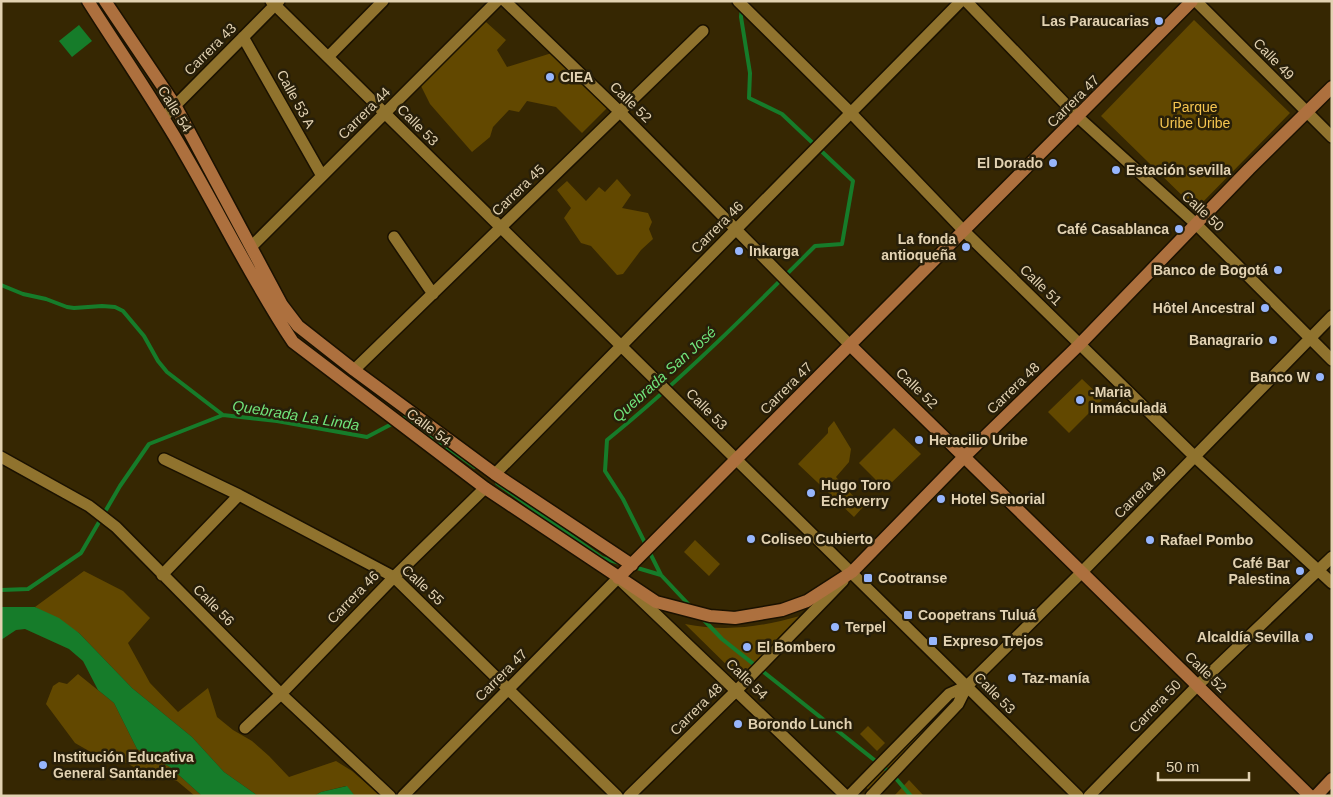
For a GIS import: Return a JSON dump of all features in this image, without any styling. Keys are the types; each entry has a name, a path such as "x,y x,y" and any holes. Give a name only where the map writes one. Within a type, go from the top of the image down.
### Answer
{"main road":[{"name":"Calle 54","path":"88,1 163,118 271,309 293,342 485,488 618,578"},
{"name":"Calle 54","path":"105,1 175,106 282,304 298,326 354,370 495,474 632,565"},
{"name":"Carrera 47","path":"618,578 1192,1"},
{"name":"Carrera 48","path":"852,572 965,456 1080,344 1332,87"},
{"name":"Calle 52","path":"850,345 1310,796"},
{"path":"618,578 656,602 710,616 735,618 782,610 807,602 852,572"},
{"path":"1316,796 1332,779"}],"street":[{"path":"328,57 383,1"},
{"name":"Carrera 44","path":"251,247 497,1"},
{"name":"Calle 52","path":"505,1 620,112 850,345"},
{"name":"Calle 51","path":"738,1 851,113 963,230 1195,457 1332,583"},
{"name":"Carrera 46","path":"495,474 961,1"},
{"name":"Calle 50","path":"966,1 1078,117 1196,224 1332,360"},
{"name":"Calle 49","path":"1196,1 1332,137"},
{"name":"Carrera 43","path":"163,118 275,3"},
{"name":"Calle 53","path":"275,3 1078,796"},
{"name":"Carrera 45","path":"354,370 703,31"},
{"name":"Calle 53 A","path":"243,37 322,176"},
{"path":"394,236 433,294"},
{"name":"Carrera 49","path":"871,796 958,704 967,686 1081,573 1332,316"},
{"name":"Calle 56","path":"1,457 89,506 116,527 282,694 390,796"},
{"name":"Calle 55","path":"164,459 239,495 394,577 617,796"},
{"name":"Carrera 46","path":"245,728 282,694 394,577 485,488"},
{"path":"162,575 239,495"},
{"name":"Carrera 50","path":"1089,796 1198,685 1332,557"},
{"name":"Carrera 48","path":"629,796 737,690 852,572"},
{"name":"Carrera 47","path":"403,796 618,578"},
{"name":"Calle 54","path":"618,578 847,796"},
{"name":"Carrera 49","path":"847,796 949,694 967,686"}],"green space":[{"name":"Parque Uribe Uribe","path":"1194,20 1290,113 1196,209 1101,116"},
{"path":"486,22 506,40 497,50 507,67 555,52 607,108 582,133 556,107 527,101 519,112 509,110 493,127 490,137 472,152 430,104 421,86"},
{"path":"617,179 631,195 622,208 648,213 652,222 649,229 653,239 641,250 623,274 617,275 591,246 581,243 564,218 571,208 557,190 567,181 586,201 599,187 605,192"},
{"path":"1082,379 1103,399 1069,433 1048,412"},
{"path":"834,421 851,449 849,462 836,477 863,507 854,517 798,464 828,433 828,428"},
{"path":"894,428 921,454 885,489 859,463"},
{"path":"695,540 720,564 709,576 684,552"},
{"path":"84,571 123,591 150,618 128,643 150,683 178,712 208,688 217,717 233,730 252,741 289,777 336,761 352,771 381,796 355,796 346,786 321,792 314,796 258,796 224,772 192,737 132,688 79,633 35,607"},
{"path":"800,616 742,680 685,624 729,628 771,623"},
{"path":"78,674 114,703 137,749 170,767 202,796 195,796 177,781 147,775 127,763 96,755 75,743 46,704 53,686 59,682 67,684"},
{"path":"949,699 954,705 870,791 864,786"},
{"path":"868,726 885,743 877,751 860,734"},
{"path":"909,780 924,796 894,796"}],"shaded area":[{"path":"79,25 92,41 72,57 59,41"},
{"path":"1,607 35,607 59,618 79,633 132,688 192,737 224,772 258,796 202,796 170,767 137,749 114,703 98,690 83,661 69,649 25,629 16,630 1,640"},
{"path":"347,786 355,796 314,796 321,792"}],"waterway":[{"name":"Quebrada San José","path":"692,608 661,575 623,499 605,471 607,440 688,370 815,246 842,244 853,181 782,114 749,98 750,73 741,17 742,7"},
{"name":"Quebrada La Linda","path":"1,285 23,294 46,299 67,307 102,306 115,307 123,311 144,336 158,361 167,372 223,415 277,421 367,437 405,417 475,467"},
{"path":"1,590 28,589 81,553 120,486 149,444 223,415"},
{"path":"497,483 602,558 620,563"},
{"path":"634,567 661,575"},
{"name":"Quebrada San José","path":"702,618 722,639 892,774 911,796"}],"place":[{"name":"Las Paraucarias","path":"1159,21"},
{"name":"CIEA","path":"550,77"},
{"name":"El Dorado","path":"1053,163"},
{"name":"Estación sevilla","path":"1116,170"},
{"name":"Café Casablanca","path":"1179,229"},
{"name":"La fonda antioqueña","path":"966,247"},
{"name":"Inkarga","path":"739,251"},
{"name":"Banco de Bogotá","path":"1278,270"},
{"name":"Hôtel Ancestral","path":"1265,308"},
{"name":"Banagrario","path":"1273,340"},
{"name":"Banco W","path":"1320,377"},
{"name":"-Maria Inmáculadä","path":"1080,400"},
{"name":"Heracilio Uribe","path":"919,440"},
{"name":"Hugo Toro Echeverry","path":"811,493"},
{"name":"Hotel Senorial","path":"941,499"},
{"name":"Coliseo Cubierto","path":"751,539"},
{"name":"Rafael Pombo","path":"1150,540"},
{"name":"Café Bar Palestina","path":"1300,571"},
{"name":"Cootranse","path":"868,578"},
{"name":"Coopetrans Tuluá","path":"908,615"},
{"name":"Terpel","path":"835,627"},
{"name":"Alcaldía Sevilla","path":"1309,637"},
{"name":"Expreso Trejos","path":"933,641"},
{"name":"El Bombero","path":"747,647"},
{"name":"Taz-manía","path":"1012,678"},
{"name":"Borondo Lunch","path":"738,724"},
{"name":"Institución Educativa General Santander","path":"43,765"}]}
